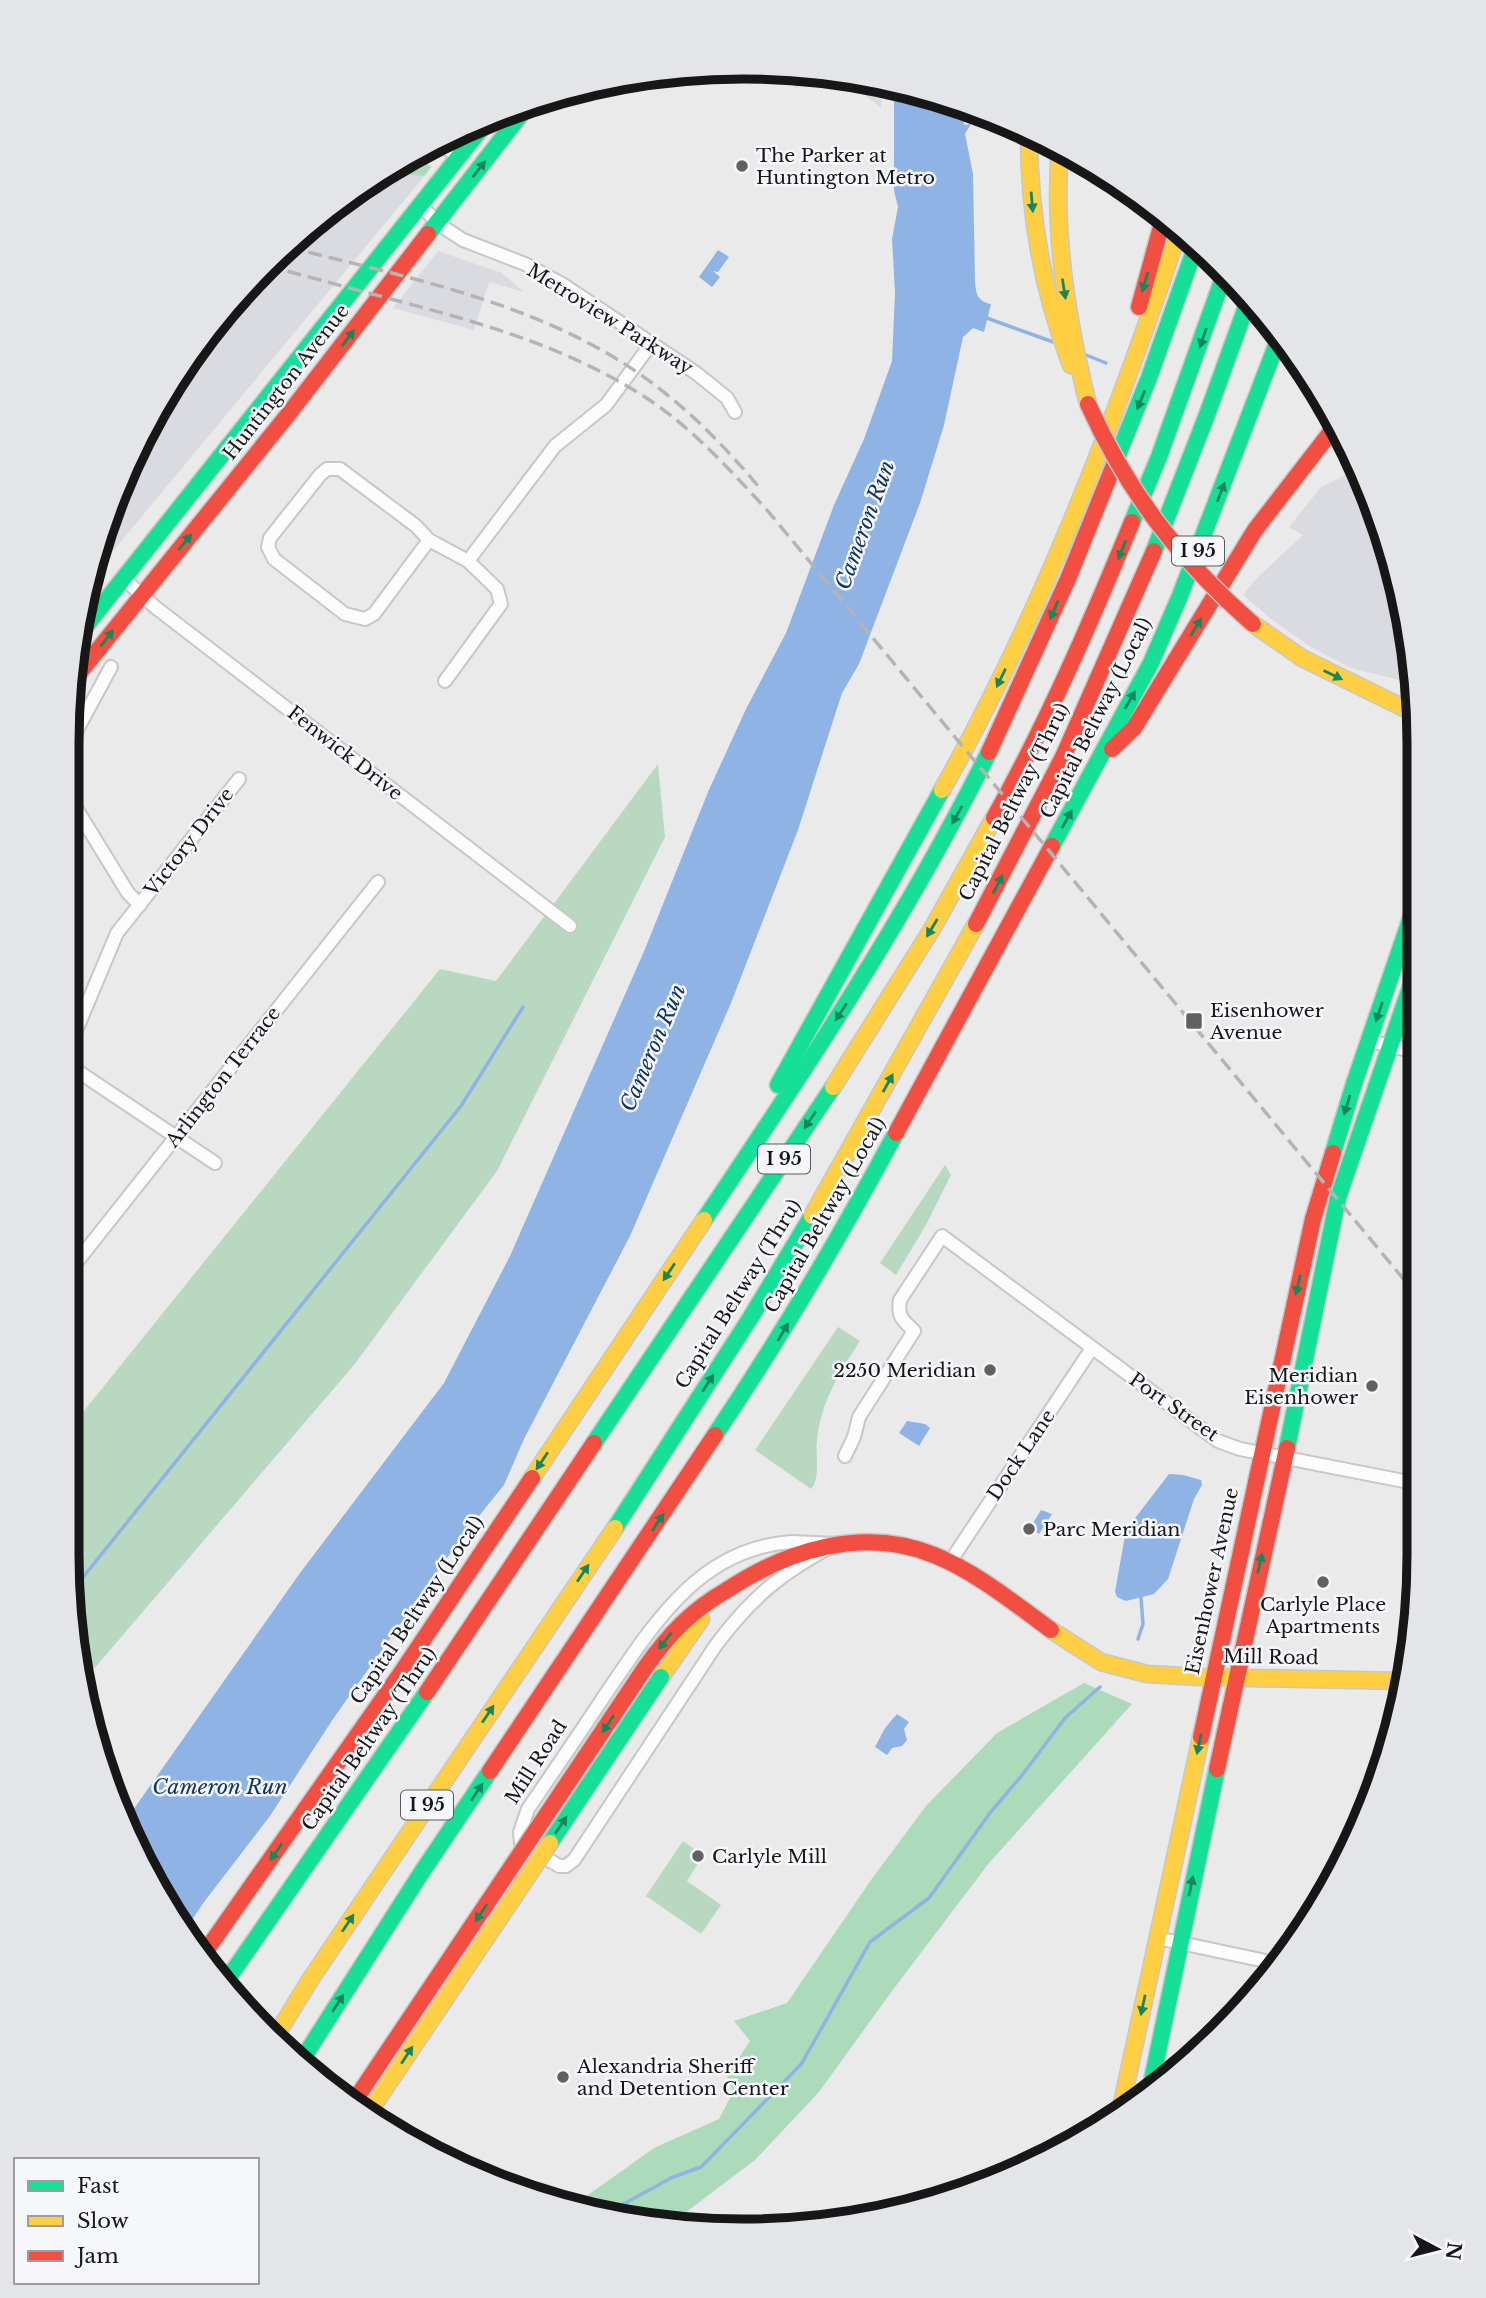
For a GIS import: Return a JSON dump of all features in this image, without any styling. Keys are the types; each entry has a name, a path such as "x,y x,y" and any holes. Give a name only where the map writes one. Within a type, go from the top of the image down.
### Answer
{"main road":[{"name":"Huntington Avenue","path":"83,668 287,416 518,118"},
{"name":"Huntington Avenue","path":"91,619 477,134"},
{"path":"1030,144 1034,217 1041,267 1052,314 1112,456 1150,519 1206,583 1253,624 1301,658 1406,710"},
{"path":"1060,160 1058,237 1062,275 1077,362 1088,404"},
{"path":"1087,481 1161,227"},
{"path":"707,1216 792,1058 951,775 1018,643 1087,481 1146,328 1176,240"},
{"name":"Capital Beltway (Local)","path":"208,1948 401,1673 859,985 962,806 1010,707 1068,579 1149,378 1194,255"},
{"name":"Capital Beltway (Thru)","path":"230,1976 482,1611 857,1050 932,929 1014,782 1094,615 1159,457 1222,283"},
{"name":"Capital Beltway (Thru)","path":"277,2029 655,1466 751,1316 909,1047 1024,834 1097,682 1176,497 1213,404 1245,309"},
{"name":"Capital Beltway (Local)","path":"306,2054 420,1875 765,1362 838,1240 1151,663 1181,596 1276,347"},
{"path":"1099,761 1134,728 1233,565 1287,487 1330,433"},
{"path":"1287,487 1336,443"},
{"path":"1394,704 1406,707"},
{"name":"Eisenhower Avenue","path":"1123,2099 1313,1219 1407,929"},
{"path":"1152,2077 1338,1198 1407,997"},
{"name":"Mill Road","path":"727,1590 757,1570 792,1555 859,1541 898,1544 919,1549 950,1562 1099,1661 1142,1673 1235,1678 1395,1681"},
{"path":"358,2096 645,1668 683,1620 700,1605 727,1590"},
{"path":"373,2106 661,1677 702,1618 727,1590"}],"street":[{"path":"447,148 459,158"},
{"name":"Metroview Parkway","path":"422,206 437,223 463,240 543,272 717,390 727,398 735,412"},
{"path":"408,223 437,223"},
{"path":"468,561 555,446 606,405 651,344"},
{"path":"429,540 374,614 365,619 345,614 274,559 268,547 270,538 320,475 327,469 340,469 416,526 429,540 468,561 497,589 501,604 445,681"},
{"name":"Fenwick Drive","path":"123,578 141,595 570,926"},
{"path":"79,725 111,667"},
{"name":"Victory Drive","path":"79,1024 117,933 239,779"},
{"path":"79,813 128,893 140,905"},
{"name":"Arlington Terrace","path":"79,1259 378,882"},
{"path":"1369,1041 1407,1050"},
{"path":"79,1072 215,1163"},
{"name":"Port Street","path":"845,1456 859,1417 914,1331 898,1311 900,1300 942,1236 1218,1441 1240,1449 1407,1481"},
{"name":"Dock Lane","path":"950,1562 1092,1348"},
{"name":"Mill Road","path":"791,1542 836,1544 791,1569 736,1619 574,1860 566,1866 558,1866 522,1843 520,1832 528,1809 658,1618 680,1594 715,1568 755,1550 791,1542"},
{"path":"1157,1938 1268,1962"}],"shaded area":[{"path":"787,80 802,81 797,88"},
{"path":"858,89 882,94 881,108"},
{"path":"424,161 432,167 104,562 129,489 147,449 191,374 244,305 273,273 339,216"},
{"path":"438,251 502,273 524,292 489,282 474,330 393,308"},
{"path":"1350,473 1357,489 1385,571 1404,681 1351,668 1311,647 1243,595 1257,578 1303,535 1289,527 1321,487"}],"green space":[{"path":"423,161 431,167 424,176 402,174"},
{"path":"658,764 665,837 497,1171 354,1365 90,1674 80,1598 79,1417 440,969 496,981"},
{"path":"945,1165 951,1175 926,1225 896,1275 880,1263"},
{"path":"838,1327 860,1341 838,1376 822,1414 817,1441 817,1473 811,1489 755,1450"},
{"path":"1084,1683 1132,1704 989,1863 819,2092 755,2160 681,2216 582,2199 654,2148 719,2119 733,2092 727,2076 750,2041 734,2021 787,2003 871,1880 926,1806 997,1733"},
{"path":"683,1841 703,1855 687,1881 721,1905 701,1934 646,1896"}],"water":[{"name":"Cameron Run","path":"894,96 957,114 963,116 964,125 971,124 965,134 973,174 976,290 980,299 991,304 984,332 973,328 963,337 944,425 920,503 859,664 842,693 798,830 731,1003 630,1236 524,1439 504,1485 462,1537 333,1719 270,1816 190,1923 147,1849 131,1813 300,1573 444,1383 510,1256 645,949 708,792 746,709 786,633 834,505 864,439 892,361 895,292 892,239 898,207 894,191"},
{"path":"718,250 729,257 718,272 713,271 720,277 712,287 699,277"},
{"path":"907,1421 925,1424 930,1428 919,1446 899,1433"},
{"path":"1169,1474 1201,1480 1202,1485 1194,1499 1168,1579 1154,1594 1126,1601 1117,1597 1115,1592 1126,1530"},
{"path":"1041,1510 1052,1514 1039,1534 1030,1528"},
{"path":"897,1714 909,1722 904,1729 907,1740 902,1746 892,1748 887,1755 875,1747 885,1728"}],"waterway":[{"path":"984,317 1056,343"},
{"path":"1086,355 1106,363"},
{"path":"80,1582 461,1106 523,1007"},
{"path":"1138,1639 1143,1624 1141,1598"},
{"path":"618,2207 671,2178 701,2167 802,2063 870,1942 929,1898 990,1813 1065,1718 1100,1687"}],"railway":[{"path":"299,250 416,279 501,305 582,339 640,374 676,402 711,434 758,486"},
{"path":"278,269 470,321 563,354 622,383 651,401 698,438 767,510 1407,1283"}],"traffic: fast":[{"path":"428,234 518,118"},
{"path":"91,620 476,135"},
{"path":"1114,465 1149,378 1193,255"},
{"path":"1132,522 1159,457 1222,282"},
{"path":"1154,551 1245,309"},
{"path":"1052,846 1151,663 1180,596 1276,347"},
{"path":"704,1220 818,1048 890,932 925,873 989,752"},
{"path":"778,1085 942,790"},
{"path":"1333,1153 1407,929"},
{"path":"1287,1448 1338,1198 1407,997"},
{"path":"594,1443 833,1087"},
{"path":"715,1435 809,1286 896,1133"},
{"path":"615,1528 751,1317 812,1216"},
{"path":"550,1843 661,1677"},
{"path":"230,1976 427,1692"},
{"path":"1153,2077 1217,1769"},
{"path":"306,2054 490,1771"}],"traffic: slow":[{"path":"1029,144 1031,193 1039,251 1052,309 1071,365"},
{"path":"1059,159 1060,245 1068,309 1088,404"},
{"path":"942,790 1012,655 1074,515 1176,240"},
{"path":"1253,624 1302,658 1406,709"},
{"path":"833,1087 932,929 994,818"},
{"path":"812,1216 976,924"},
{"path":"532,1478 704,1220"},
{"path":"279,2031 310,1980 615,1528"},
{"path":"661,1677 701,1619"},
{"path":"1051,1630 1101,1662 1147,1674 1395,1681"},
{"path":"1123,2099 1201,1737"},
{"path":"373,2106 550,1843"}],"traffic: jam":[{"path":"1139,307 1161,227"},
{"path":"83,669 287,416 428,234"},
{"path":"1088,404 1120,467 1158,523 1202,575 1253,624"},
{"path":"1112,749 1134,728 1255,530 1330,433"},
{"path":"989,752 1068,579 1114,465"},
{"path":"994,818 1068,672 1132,522"},
{"path":"976,924 1063,757 1154,551"},
{"path":"896,1133 1052,846"},
{"path":"1201,1737 1313,1219 1333,1153"},
{"path":"490,1771 715,1435"},
{"path":"427,1692 594,1443"},
{"path":"1217,1769 1287,1448"},
{"path":"208,1948 401,1673 532,1478"},
{"path":"727,1590 750,1576 801,1554 853,1543 880,1543 907,1547 950,1562 994,1589 1051,1630"},
{"path":"645,1668 682,1624 727,1590"},
{"path":"358,2096 645,1668"}],"place":[{"name":"The Parker at Huntington Metro","path":"742,166"},
{"name":"Eisenhower Avenue","path":"1194,1021"},
{"name":"2250 Meridian","path":"990,1370"},
{"name":"Meridian Eisenhower","path":"1372,1386"},
{"name":"Parc Meridian","path":"1029,1529"},
{"name":"Carlyle Place Apartments","path":"1323,1582"},
{"name":"Carlyle Mill","path":"698,1856"},
{"name":"Alexandria Sheriff and Detention Center","path":"563,2077"}]}
